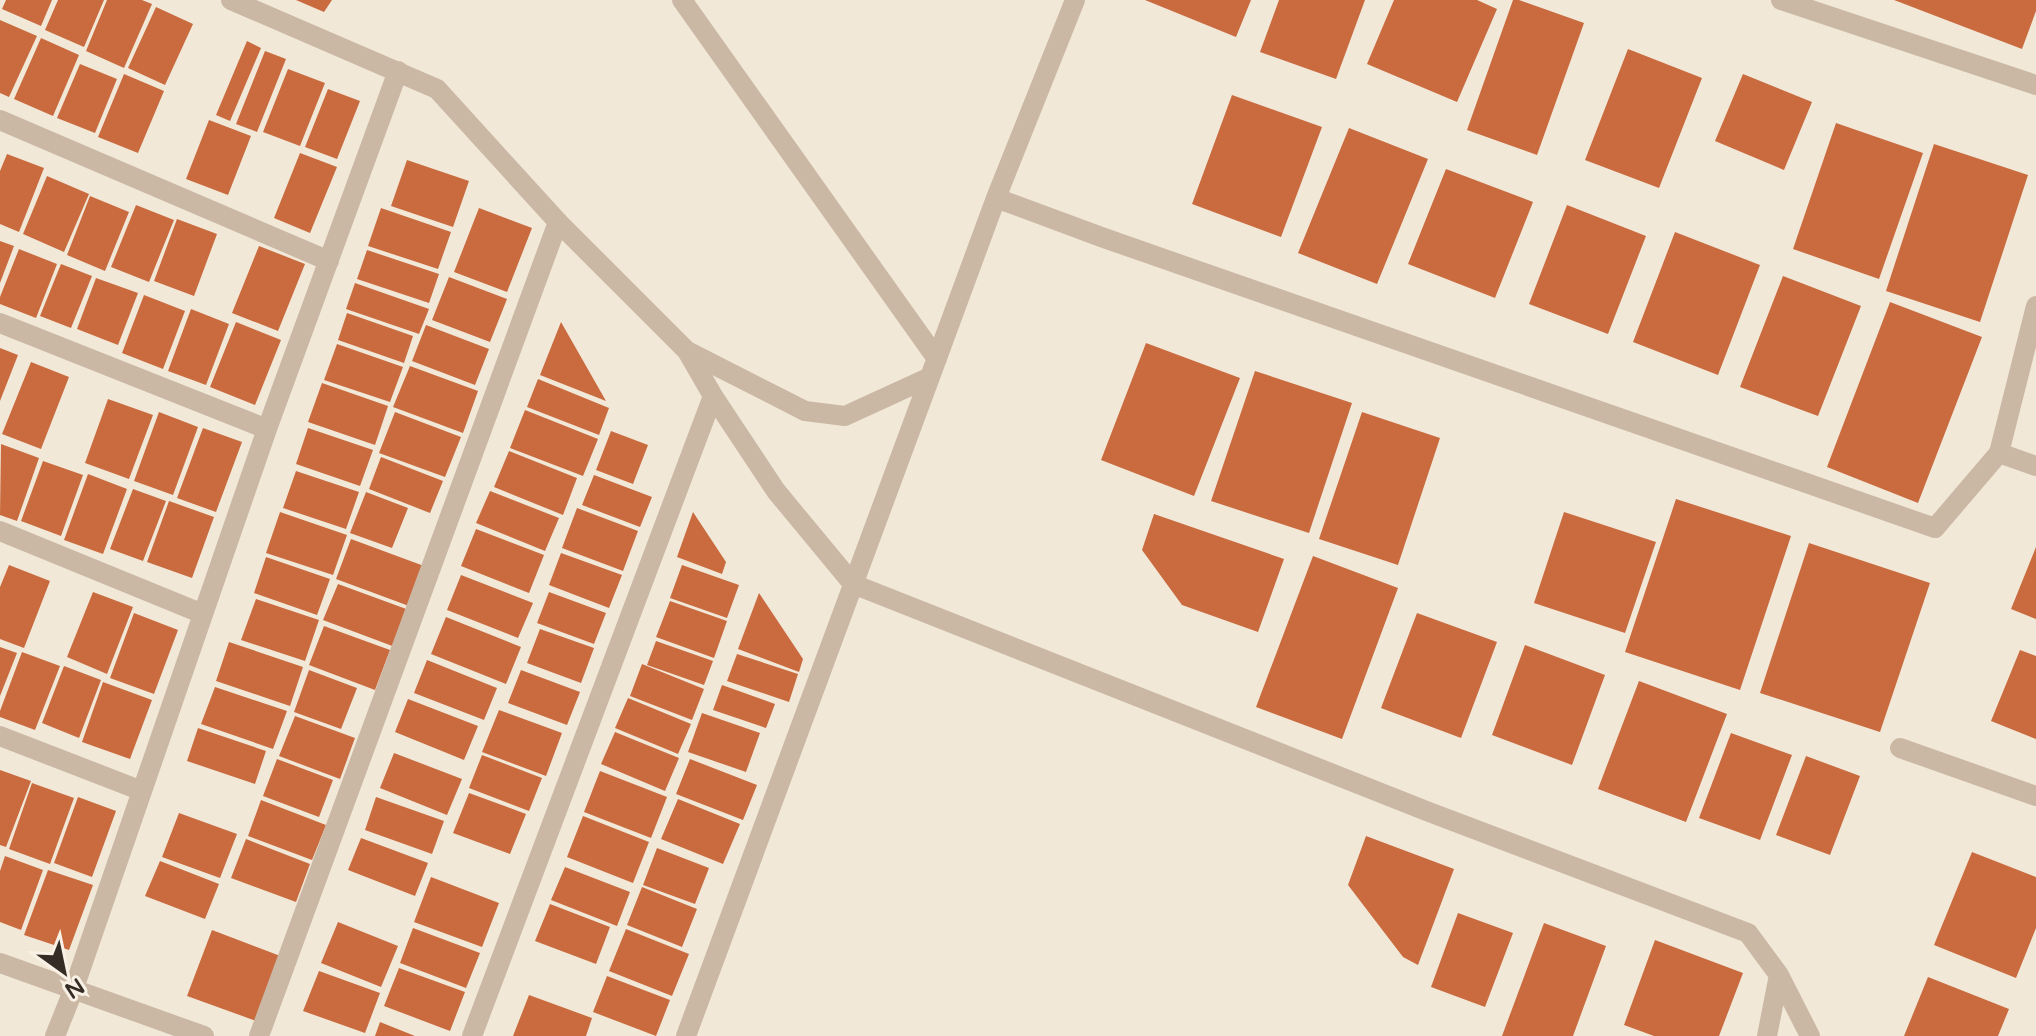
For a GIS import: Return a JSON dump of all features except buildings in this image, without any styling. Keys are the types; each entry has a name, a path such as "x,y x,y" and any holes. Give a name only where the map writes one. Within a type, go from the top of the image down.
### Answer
{"street":[{"path":"231,0 437,89 558,222 687,351 776,491 853,584 1429,812 1748,933 1779,975 1810,1036"},
{"path":"682,0 933,368"},
{"path":"686,1036 996,198 1075,0"},
{"path":"1781,0 2036,85"},
{"path":"55,1036 267,429 398,71"},
{"path":"0,120 329,261"},
{"path":"996,198 1935,528 1999,453 2036,306"},
{"path":"259,1036 558,222"},
{"path":"0,323 267,429"},
{"path":"687,351 805,411 845,416 933,368"},
{"path":"472,1036 713,396"},
{"path":"1999,453 2036,466"},
{"path":"0,531 203,614"},
{"path":"0,736 142,791"},
{"path":"1900,748 2036,796"},
{"path":"0,963 204,1036"},
{"path":"1767,1036 1779,975"}]}
